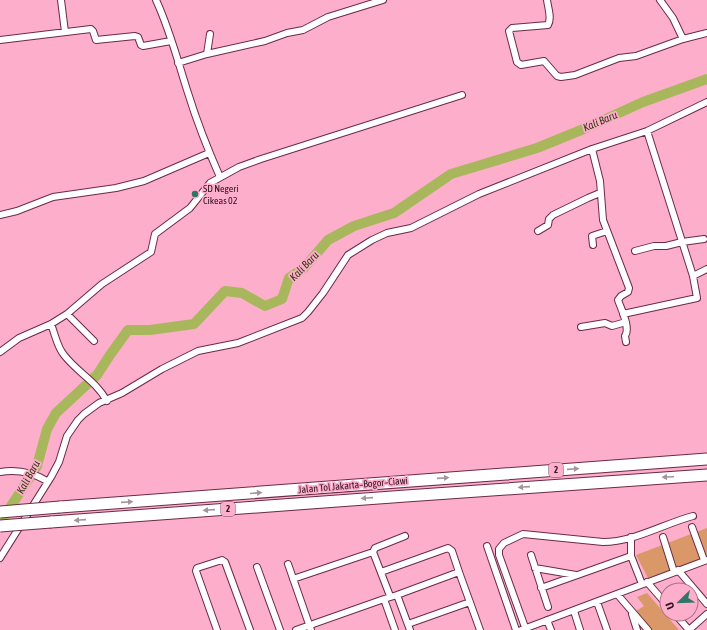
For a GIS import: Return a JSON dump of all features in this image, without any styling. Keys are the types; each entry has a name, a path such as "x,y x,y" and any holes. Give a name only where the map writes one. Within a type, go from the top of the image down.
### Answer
{"highway":[{"name":"Jalan Tol Jakarta–Bogor–Ciawi","path":"0,512 707,459"},
{"name":"Jalan Tol Jakarta–Bogor–Ciawi","path":"0,526 707,475"},
{"path":"404,481 406,496"}],"street":[{"path":"61,0 65,32"},
{"path":"156,0 172,41 178,63 209,153 220,177"},
{"path":"178,63 207,54 265,41 287,33 303,30 328,17 383,0"},
{"path":"546,0 550,16 550,22 548,25 512,28 510,30 517,62 522,65 544,61 557,76 575,75 619,58 642,54 683,39 707,33"},
{"path":"660,0 673,18 683,39"},
{"path":"0,40 91,29 93,30 95,39 97,40 137,36 141,45 143,46 172,41"},
{"path":"207,54 210,34"},
{"path":"0,352 19,338 51,324 67,314 102,284 151,252 155,234 190,208 210,183 220,177 239,167 261,159 462,95"},
{"path":"0,558 59,462 67,436 78,420 99,403 122,394 162,369 198,352 238,343 302,318 323,293 348,255 372,240 387,233 411,228 479,194 592,149 647,131 707,102"},
{"path":"623,314 695,299 697,296 693,276 647,131"},
{"path":"592,149 600,181 602,216 629,288 628,292 621,296 618,300 628,329 626,342"},
{"path":"0,215 17,212 53,197 116,188 144,181 209,153"},
{"path":"538,231 548,225 549,220 553,215 600,193"},
{"path":"593,245 592,236 607,231"},
{"path":"635,251 654,246 666,246 704,239"},
{"path":"693,276 707,269"},
{"path":"67,314 94,341"},
{"path":"581,327 605,323 612,326 626,322"},
{"path":"51,324 64,355 101,390 107,401"},
{"path":"0,472 13,470 25,472 38,476 47,481"},
{"path":"692,527 705,560 524,629 499,555 501,545 523,534 603,542 618,541 693,516"},
{"path":"293,579 373,552 375,548 406,536"},
{"path":"631,537 631,556 645,583 659,597"},
{"path":"662,537 676,571 707,604"},
{"path":"487,546 516,630"},
{"path":"381,572 448,548 452,551 480,630"},
{"path":"373,552 381,572 394,630"},
{"path":"531,555 548,607"},
{"path":"541,588 631,556"},
{"path":"217,630 196,571 197,568 222,560 225,562 250,630"},
{"path":"288,564 310,628"},
{"path":"257,567 280,630"},
{"path":"535,568 577,575"},
{"path":"296,630 310,628 459,572"},
{"path":"617,594 648,630"},
{"path":"397,595 409,627 470,602"},
{"path":"597,602 607,630"},
{"path":"574,611 580,630"},
{"path":"631,612 636,630"},
{"path":"682,622 689,630 707,614"},
{"path":"547,620 551,630"}],"shaded area":[{"path":"707,528 707,557 648,578 636,555"},
{"path":"647,593 659,607 659,622 672,622 679,630 651,630 636,611 644,606 637,597"}],"waterway":[{"name":"Kali Baru","path":"0,523 37,466 47,429 56,413 97,375 128,330 150,330 194,324 225,291 242,293 265,306 282,299 289,278 304,268 328,240 354,226 394,213 451,174 537,148 643,102 707,79"}],"place":[{"name":"SD Negeri Cikeas 02","path":"195,194"}]}
